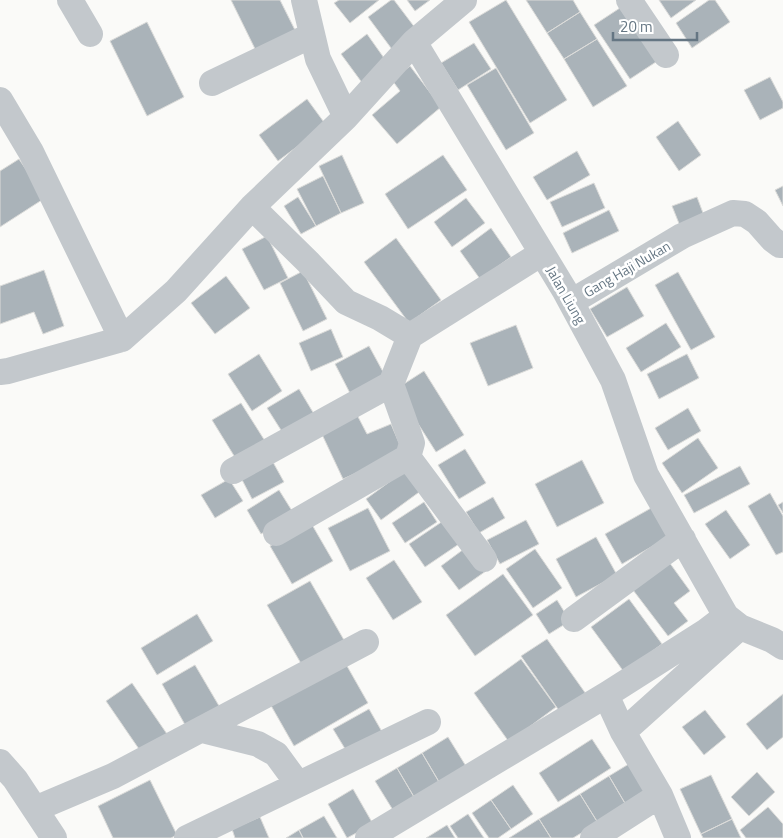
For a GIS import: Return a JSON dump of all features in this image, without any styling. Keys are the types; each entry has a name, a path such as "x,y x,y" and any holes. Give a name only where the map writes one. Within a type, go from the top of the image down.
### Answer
{"street":[{"path":"70,0 90,34"},
{"path":"304,0 318,59 346,117"},
{"path":"0,372 122,339 176,291 252,207 346,117 414,42 464,0"},
{"path":"629,0 666,56"},
{"path":"212,83 312,36"},
{"name":"Jalan Liung","path":"414,42 571,302 613,380 646,475 733,622"},
{"path":"0,100 31,152 122,339"},
{"path":"252,207 346,302 380,318 410,336"},
{"name":"Gang Haji Nukan","path":"571,302 682,236 733,213 745,214 757,222 772,239 783,245"},
{"path":"233,471 391,384 410,336 542,253"},
{"path":"276,533 408,457 412,443 391,384"},
{"path":"408,457 484,559"},
{"path":"574,619 683,538"},
{"path":"623,732 733,622"},
{"path":"368,838 705,632 733,622 779,640"},
{"path":"35,809 113,776 366,642"},
{"path":"606,694 623,732 660,795 678,838"},
{"path":"186,838 428,722"},
{"path":"202,730 258,744 276,754 298,784"},
{"path":"0,762 15,779 54,838"},
{"path":"593,838 660,795"}],"building":[{"path":"231,0 280,0 299,38 259,57"},
{"path":"339,0 379,0 350,23 334,3"},
{"path":"391,0 394,0 419,33 394,52 368,17"},
{"path":"407,0 430,0 415,11"},
{"path":"506,0 567,100 530,123 469,22"},
{"path":"526,0 573,0 580,12 547,33"},
{"path":"659,0 696,0 671,18"},
{"path":"709,0 715,0 730,22 692,48 676,23"},
{"path":"626,4 662,58 630,79 594,25"},
{"path":"580,12 597,39 564,59 547,33"},
{"path":"147,22 184,97 147,116 110,41"},
{"path":"367,34 389,65 363,84 341,54"},
{"path":"597,39 627,86 593,107 564,59"},
{"path":"474,43 491,69 458,90 441,63"},
{"path":"410,66 441,107 397,144 372,115 400,91 392,80"},
{"path":"496,68 534,133 506,150 467,85"},
{"path":"770,77 783,102 783,108 760,120 744,90"},
{"path":"307,99 326,125 278,161 259,135"},
{"path":"678,121 701,155 679,171 656,137"},
{"path":"577,151 590,175 547,200 533,177"},
{"path":"342,155 364,203 341,213 319,166"},
{"path":"443,155 467,190 408,229 385,194"},
{"path":"19,159 45,198 0,227 0,171"},
{"path":"323,176 341,213 316,226 297,189"},
{"path":"594,183 605,208 562,227 550,202"},
{"path":"783,186 783,206 775,190"},
{"path":"298,197 316,226 301,234 284,206"},
{"path":"697,197 706,221 682,231 672,206"},
{"path":"466,198 485,223 452,247 434,222"},
{"path":"609,210 619,231 572,253 563,233"},
{"path":"491,228 511,257 480,279 460,251"},
{"path":"267,236 288,278 264,290 242,249"},
{"path":"396,238 441,300 409,323 364,262"},
{"path":"44,270 64,326 43,334 34,312 0,324 0,286"},
{"path":"303,271 327,319 303,331 280,283"},
{"path":"678,272 715,337 691,350 655,285"},
{"path":"226,276 250,308 215,334 191,303"},
{"path":"627,287 644,316 607,337 590,309"},
{"path":"666,323 681,347 641,372 626,348"},
{"path":"516,325 533,368 488,386 470,343"},
{"path":"331,329 343,357 311,371 299,343"},
{"path":"369,346 388,381 353,399 335,364"},
{"path":"259,354 282,391 252,411 228,374"},
{"path":"687,354 699,378 659,399 647,374"},
{"path":"424,371 464,435 436,452 396,389"},
{"path":"299,389 317,419 286,438 267,408"},
{"path":"241,403 265,441 236,459 212,420"},
{"path":"688,408 701,431 668,450 655,428"},
{"path":"355,411 367,434 391,424 403,452 343,479 319,428"},
{"path":"698,438 718,468 682,493 662,463"},
{"path":"465,449 486,483 459,499 438,465"},
{"path":"269,455 284,482 252,499 238,472"},
{"path":"582,460 604,503 557,527 535,484"},
{"path":"740,466 750,484 694,513 684,495"},
{"path":"407,469 422,490 381,520 366,499"},
{"path":"229,479 243,501 215,518 201,495"},
{"path":"279,490 294,514 261,534 247,510"},
{"path":"770,493 783,516 783,552 776,555 748,506"},
{"path":"493,497 505,518 479,533 466,512"},
{"path":"424,502 437,522 405,543 392,523"},
{"path":"783,502 783,513 778,505"},
{"path":"653,507 670,536 622,564 605,534"},
{"path":"368,508 390,551 350,571 328,528"},
{"path":"726,510 750,545 730,559 705,524"},
{"path":"526,520 539,544 500,564 487,540"},
{"path":"443,521 459,544 425,567 409,544"},
{"path":"311,523 333,561 292,584 270,546"},
{"path":"596,537 617,575 576,597 556,559"},
{"path":"468,546 486,571 459,590 441,566"},
{"path":"535,549 562,588 533,608 506,569"},
{"path":"394,560 422,602 393,620 366,578"},
{"path":"669,562 690,591 674,603 688,621 668,636 633,590"},
{"path":"503,574 533,615 475,656 446,615"},
{"path":"310,581 348,647 306,672 267,605"},
{"path":"629,599 662,644 624,672 591,627"},
{"path":"557,600 570,621 549,634 536,614"},
{"path":"197,614 213,641 157,675 141,648"},
{"path":"547,639 586,694 560,712 521,656"},
{"path":"343,659 368,703 294,746 269,702"},
{"path":"521,659 556,707 509,742 474,693"},
{"path":"195,665 222,711 188,730 162,684"},
{"path":"132,683 167,734 141,752 106,701"},
{"path":"783,694 783,737 767,750 746,724"},
{"path":"369,709 385,737 350,757 333,729"},
{"path":"705,710 726,737 704,755 682,727"},
{"path":"448,737 469,771 442,787 422,753"},
{"path":"592,739 611,768 558,802 539,773"},
{"path":"422,753 442,787 417,802 397,768"},
{"path":"637,759 655,787 626,805 609,776"},
{"path":"397,768 417,802 396,815 375,781"},
{"path":"757,772 775,792 749,816 731,797"},
{"path":"711,775 732,819 701,834 680,789"},
{"path":"609,776 626,805 598,823 580,794"},
{"path":"150,780 177,835 171,838 113,838 98,806"},
{"path":"513,785 533,814 511,829 491,800"},
{"path":"353,789 373,824 347,838 328,804"},
{"path":"580,794 598,823 573,838 551,838 539,819"},
{"path":"491,800 511,829 498,838 489,838 472,813"},
{"path":"768,807 783,824 783,838 746,838 740,830"},
{"path":"468,814 484,838 458,838 450,826"},
{"path":"324,816 337,838 303,838 299,830"},
{"path":"260,817 269,838 235,838 232,829"},
{"path":"539,819 551,838 509,838"},
{"path":"732,819 741,838 703,838 701,834"},
{"path":"447,825 455,838 426,838"},
{"path":"299,830 303,838 286,838"}]}
